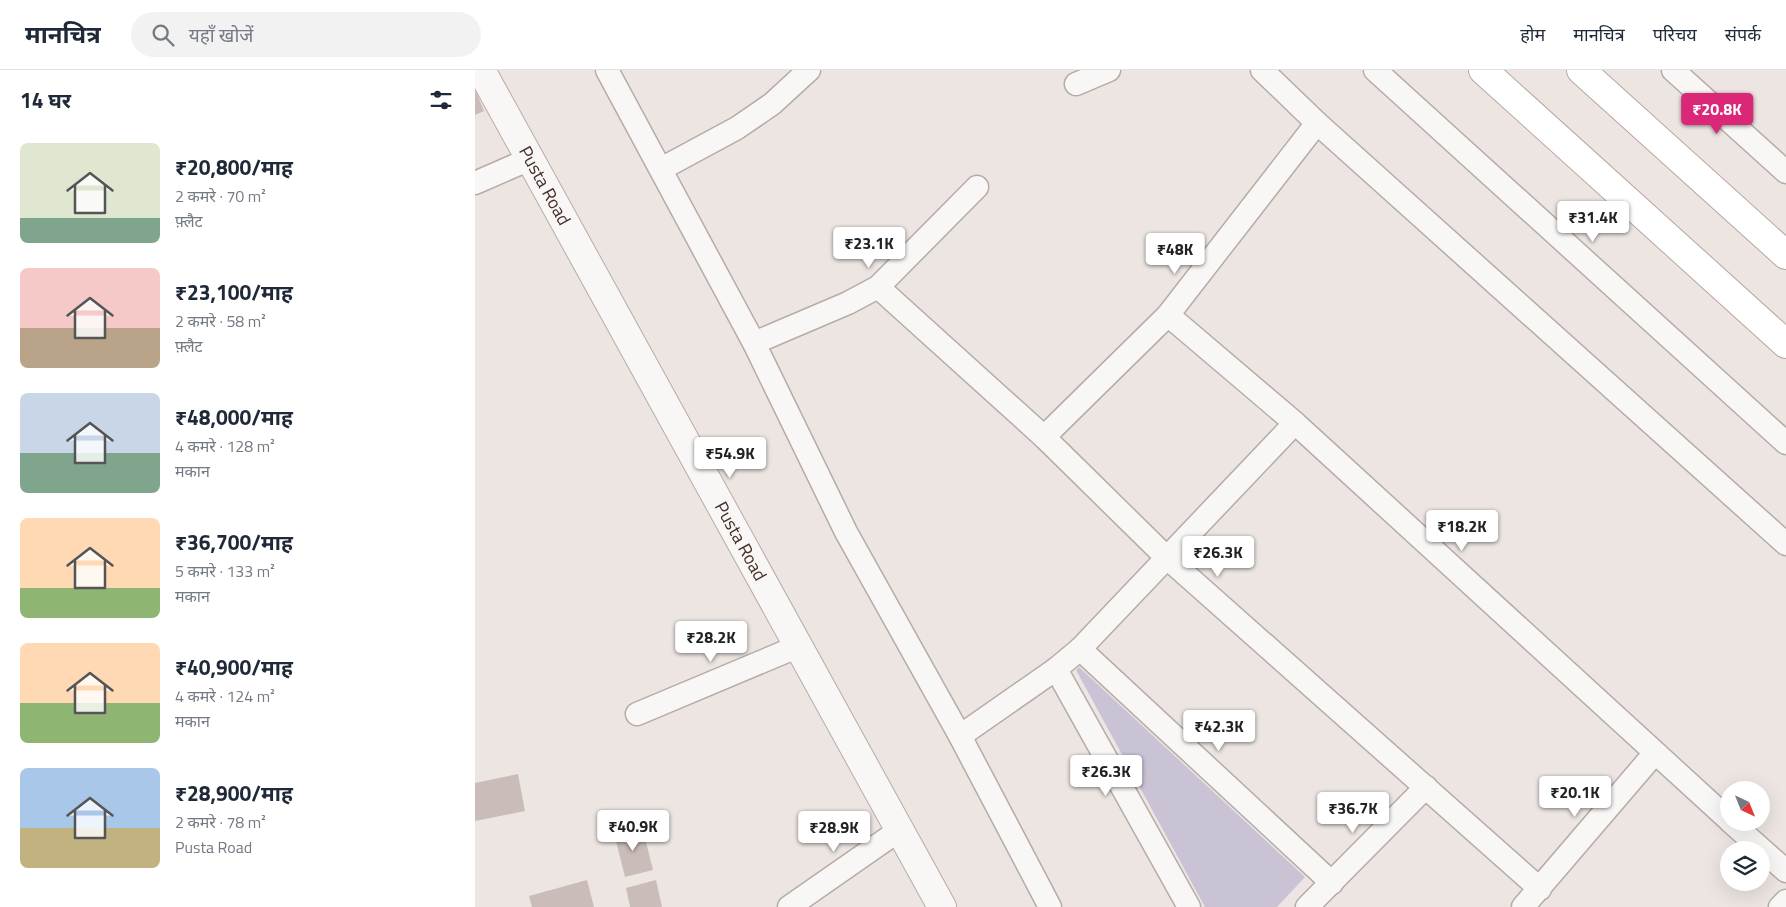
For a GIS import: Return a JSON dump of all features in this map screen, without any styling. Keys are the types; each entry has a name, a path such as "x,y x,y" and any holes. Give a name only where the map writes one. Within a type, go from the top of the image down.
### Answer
{"main road":[{"path":"1483,70 1786,344"},
{"path":"1581,70 1786,255"}],"street":[{"name":"Pusta Road","path":"481,70 901,829 942,907"},
{"path":"607,70 754,343 846,532 960,736 1050,907"},
{"path":"661,169 737,128 772,104 809,70"},
{"path":"1076,84 1109,70"},
{"path":"1262,70 1317,124 1786,544"},
{"path":"1375,70 1786,442"},
{"path":"1673,70 1786,172"},
{"path":"1044,437 1168,315 1317,124"},
{"path":"475,183 530,159"},
{"path":"754,343 848,303 878,287 977,187"},
{"path":"878,287 1044,437 1165,558 1540,889"},
{"path":"1168,315 1295,423 1654,754 1720,812"},
{"path":"960,736 1056,669 1080,649 1295,423"},
{"path":"637,714 799,646"},
{"path":"1080,649 1332,883"},
{"path":"1056,669 1189,907"},
{"path":"1523,907 1654,754"},
{"path":"1307,907 1426,787"},
{"path":"792,906 901,829"},
{"path":"1741,831 1786,871"},
{"path":"1780,907 1786,901"}],"shaded area":[{"path":"1079,667 1305,877 1277,907 1205,907 1076,670"}],"building":[{"path":"475,89 484,111 475,115"},
{"path":"518,774 525,811 475,821 475,783"},
{"path":"642,826 653,870 625,877 614,833"},
{"path":"587,880 594,907 532,907 529,896"},
{"path":"656,880 662,907 630,907 626,888"}]}
